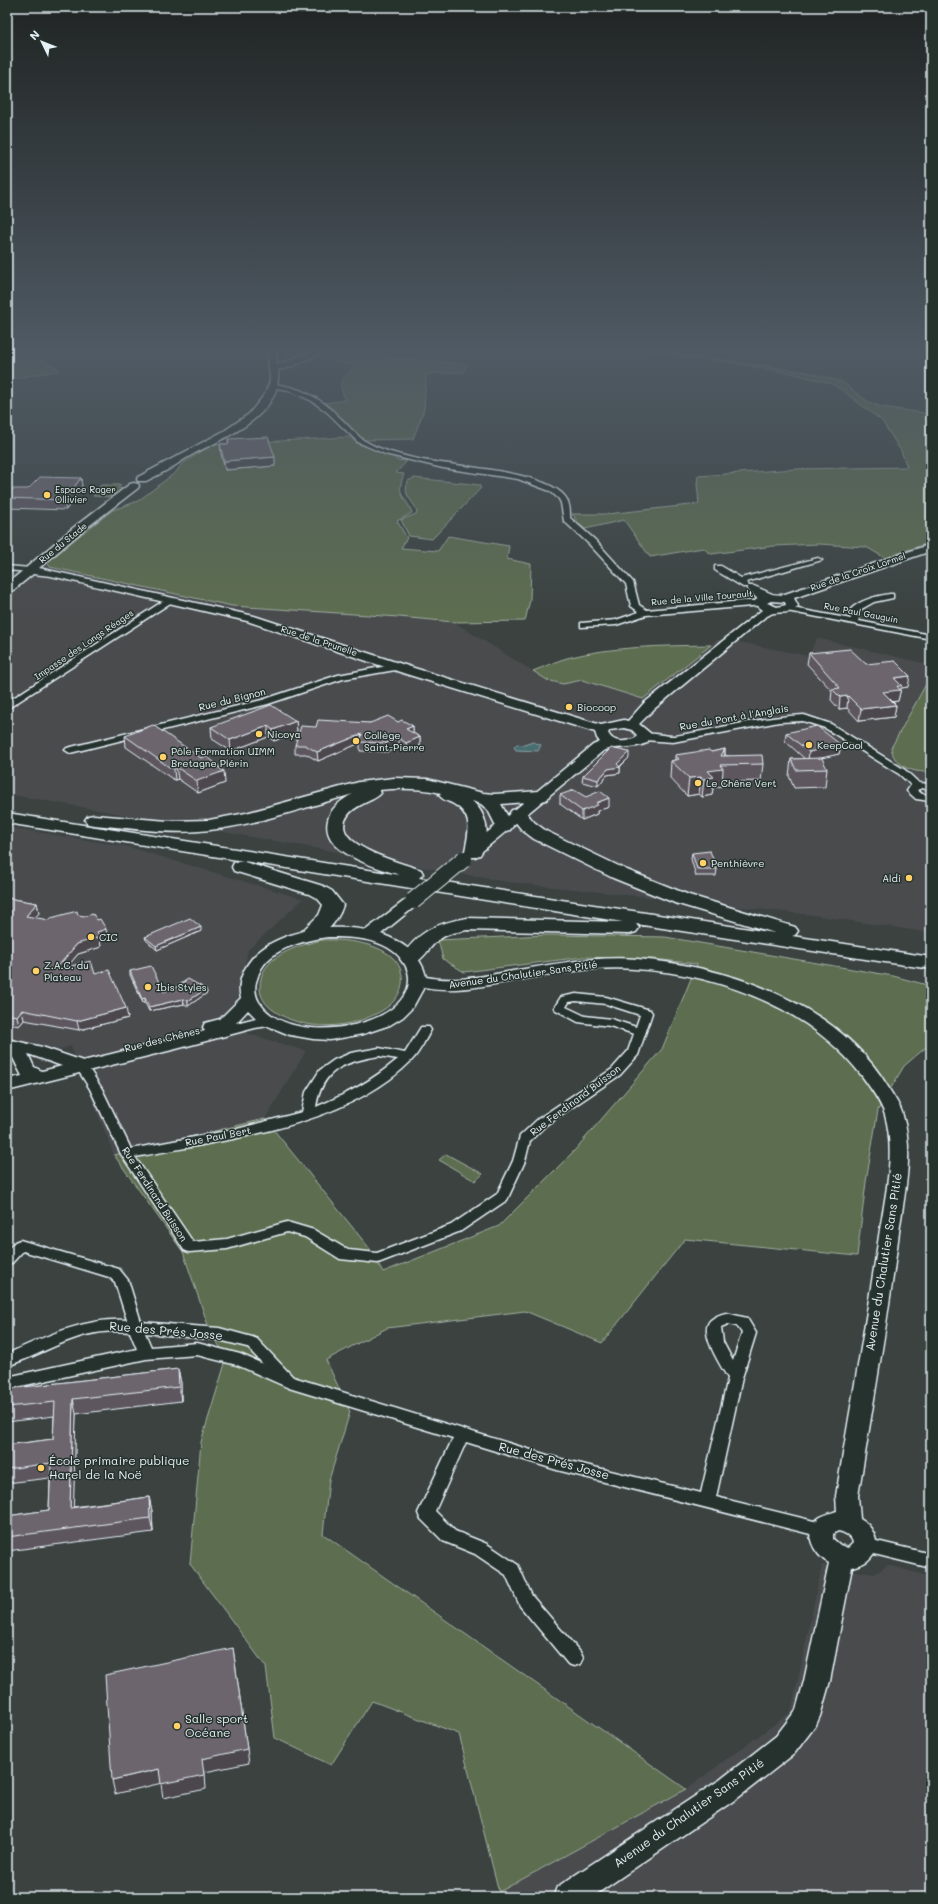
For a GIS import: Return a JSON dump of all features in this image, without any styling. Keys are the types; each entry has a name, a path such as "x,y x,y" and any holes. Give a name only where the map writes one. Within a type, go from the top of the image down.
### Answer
{"highway":[{"path":"63,817 168,826 209,825 248,818 359,788 394,783 427,784 483,798 505,800 540,796"},
{"path":"414,874 360,854 343,843 335,828 336,820 341,812 355,800 377,791 407,787 437,791 454,797 467,804 476,816 478,829 469,855"},
{"path":"483,798 497,809 504,826"},
{"path":"7,808 847,946 884,951 931,953"},
{"path":"518,814 528,826 540,836 620,874 682,899 781,935"},
{"path":"7,818 163,843 781,935"},
{"path":"163,843 183,851 305,885 326,895 333,904 331,912 323,924 308,935"},
{"path":"410,959 426,938 447,927 467,924 655,929 735,939 781,935"},
{"path":"884,951 931,963"}],"street":[{"name":"Rue du Stade","path":"7,590 78,530 95,513 164,468 217,439"},
{"name":"Rue de la Ville Tourault","path":"358,439 371,447 426,462 519,477 534,481 552,490 565,502 567,519 592,542 625,578 630,584 635,606 645,612 662,612 762,601"},
{"name":"Rue de la Croix Lormel","path":"782,601 931,547"},
{"path":"740,581 818,560"},
{"path":"7,568 30,570"},
{"path":"718,568 752,588 762,601 764,607 772,609"},
{"name":"Rue de la Prunelle","path":"30,570 51,573 250,618 398,667 603,730"},
{"name":"Rue Paul Gauguin","path":"752,588 782,601 855,622 931,637"},
{"path":"855,622 854,610 862,604 878,598 890,596"},
{"name":"Impasse des Longs Réages","path":"7,706 171,600"},
{"path":"762,601 782,601"},
{"path":"631,725 649,706 761,615 782,601"},
{"name":"Rue de la Ville Tourault","path":"584,624 608,624 635,618 645,612"},
{"name":"Rue du Bignon","path":"70,750 266,702 341,677 398,667"},
{"name":"Rue du Pont à l'Anglais","path":"649,737 673,739 779,719 804,718 828,726 902,772 917,786"},
{"path":"370,936 598,748 611,743 632,744 649,737 642,730 631,725 611,725 601,733 602,737 611,743"},
{"path":"931,787 917,786 912,789 913,793 919,797 931,798"},
{"path":"328,932 349,932 370,936 386,941 400,949 410,959 416,969 418,981 414,995 403,1009 387,1020 366,1029 342,1034 300,1032 270,1021 261,1014 249,999 247,981 251,971 257,961 270,950 288,941 308,935 328,932"},
{"name":"Avenue du Chalutier Sans Pitié","path":"418,981 440,985 464,984 579,965 637,964 710,975 771,997 816,1023 854,1054 875,1081 894,1114 900,1154 884,1271 847,1496 849,1522"},
{"name":"Rue Ferdinand Buisson","path":"82,1067 96,1089 127,1154 189,1247 227,1244 287,1227 309,1233 345,1255 378,1258 456,1228 502,1197 519,1160 524,1139 542,1122 616,1072 634,1052 641,1032 646,1013 610,1002 582,997 565,999 560,1008 582,1019 611,1023 641,1032"},
{"name":"Rue des Chênes","path":"66,1061 226,1023 249,999"},
{"name":"Rue des Chênes","path":"7,1076 34,1074 82,1067 254,1023 270,1021"},
{"name":"Rue Paul Bert","path":"127,1154 246,1131 308,1115 337,1104 374,1084 408,1057 425,1030"},
{"path":"7,1045 66,1061 82,1067 87,1061 150,1046 163,1039"},
{"path":"7,1045 17,1052 34,1074"},
{"path":"308,1115 312,1092 324,1073 338,1063 355,1056 379,1052 408,1057"},
{"path":"7,1081 50,1070 66,1061"},
{"name":"Rue des Chênes","path":"7,1085 34,1074"},
{"path":"7,1259 20,1245 114,1273 121,1280 136,1328 146,1352"},
{"name":"Rue des Prés Josse","path":"7,1360 45,1342 93,1328 116,1325 136,1328 219,1334 252,1344 289,1382"},
{"name":"Rue des Prés Josse","path":"7,1383 146,1352 197,1349 240,1360 289,1382 557,1464 822,1530"},
{"path":"707,1501 735,1378"},
{"path":"462,1435 426,1513 449,1536 481,1549 512,1570 526,1601 574,1658"},
{"path":"853,1551 863,1535 849,1522 830,1522 822,1530 821,1536 825,1547 835,1555 853,1551 931,1561"},
{"name":"Avenue du Chalutier Sans Pitié","path":"567,1897 730,1788 785,1745 807,1716 853,1551"}],"shaded area":[{"path":"33,563 232,606 454,622 547,680 563,684 582,680 643,699 716,640 730,640 808,656 817,638 931,665 931,675 891,748 919,773 931,772 931,933 812,915 507,882 7,794 7,586"},
{"path":"7,827 129,847 303,899 248,950 232,1029 306,1051 265,1119 114,1155 71,1046 7,1069"},
{"path":"822,1565 874,1574 888,1565 931,1577 931,1897 497,1897 499,1892 686,1789 791,1712"}],"green space":[{"path":"317,439 351,439 358,444 396,457 396,460 407,461 396,473 404,474 401,492 412,513 397,521 407,538 401,548 438,551 448,536 509,546 507,559 531,564 530,600 525,621 454,622 232,606 50,567 46,561 113,510 138,501 176,472 182,464 211,445"},
{"path":"362,439 413,439 413,439"},
{"path":"893,439 931,439 931,542 885,558 866,547 819,544 774,546 711,554 703,548 650,557 624,520 585,529 572,514 607,514 699,504 697,484 698,476 795,469 907,467 901,451"},
{"path":"414,478 479,485 481,488 432,539 409,536 401,520 416,514 417,512 406,491 408,481"},
{"path":"101,485 121,485 118,488 124,489 109,497 93,496"},
{"path":"711,645 643,699 582,680 563,684 547,680 533,671 567,658 603,651 639,647"},
{"path":"931,675 931,772 925,772 912,770 900,764 893,755 891,748"},
{"path":"547,935 665,937 893,976 931,986 931,1043 904,1066 878,1110 866,1182 857,1256 685,1239 602,1343 525,1311 387,1328 326,1360 350,1412 329,1480 323,1534 686,1789 499,1892 459,1734 372,1701 331,1765 275,1738 266,1667 190,1564 201,1442 227,1357 211,1334 183,1252 114,1155 265,1119 370,1249 383,1272 499,1226 574,1151 662,1049 697,964 654,959 583,957 464,972 443,959 438,940"},
{"path":"322,940 357,942 369,945 391,956 398,964 402,975 402,986 395,1000 383,1010 371,1016 357,1021 328,1026 299,1022 285,1017 270,1008 260,991 261,977 266,968 273,960 291,949"},
{"path":"446,1154 483,1174 475,1181 439,1160"}],"water":[{"path":"533,742 541,745 538,751 516,750 514,747 517,744 524,745"}],"building":[{"path":"228,439 269,439 275,457 224,461 220,444 229,444"},
{"path":"40,477 81,478 64,500 7,498 7,494 11,489 28,489"},
{"path":"850,649 866,664 895,661 910,676 894,678 902,686 897,686 900,690 883,692 896,705 861,709 848,696 840,697 832,689 840,688 809,653"},
{"path":"271,705 296,721 273,730 268,726 230,740 211,727"},
{"path":"388,716 398,722 402,720 413,726 406,729 420,737 406,743 399,738 386,743 360,742 362,734 317,752 305,745 295,745 301,726 316,727 318,720 370,723"},
{"path":"153,725 201,758 206,756 218,765 216,766 224,771 197,781 176,767 174,769 169,767 125,736"},
{"path":"817,726 841,745 809,752 786,733"},
{"path":"611,748 629,752 617,764 620,767 608,769 598,780 583,776"},
{"path":"725,749 721,756 762,755 763,764 720,765 723,769 708,771 714,777 704,779 701,777 689,778 671,761 679,759 675,755 709,750 711,752"},
{"path":"822,758 827,769 796,770 791,759"},
{"path":"574,790 586,797 600,791 609,798 596,803 598,805 582,811 560,795"},
{"path":"710,851 717,869 697,869 692,853"},
{"name":"Z.A.C. du Plateau","path":"7,898 37,903 26,916 49,920 51,918 77,911 78,915 85,916 93,914 97,920 100,919 106,929 97,932 100,937 77,944 55,970 91,961 95,974 109,970 126,1008 77,1021 22,1010 17,1016 7,1014"},
{"path":"190,918 201,927 156,946 145,937"},
{"name":"Ibis Styles","path":"151,966 164,992 172,987 175,988 188,979 206,989 188,1001 183,999 149,1007 145,998 142,999 130,971"},
{"path":"178,1369 179,1387 73,1399 70,1508 149,1497 150,1518 7,1537 7,1516 49,1510 51,1463 7,1469 7,1445 53,1439 55,1402 7,1407 7,1389"},
{"name":"Salle sport Océane","path":"233,1648 247,1749 202,1759 204,1775 161,1784 159,1769 112,1780 105,1675"}],"place":[{"name":"Espace Roger Ollivier","path":"47,495"},
{"name":"Biocoop","path":"569,707"},
{"name":"Nicoya","path":"259,734"},
{"name":"Collège Saint-Pierre","path":"356,741"},
{"name":"KeepCool","path":"809,745"},
{"name":"Pôle Formation UIMM Bretagne Plérin","path":"163,757"},
{"name":"Le Chêne Vert","path":"698,783"},
{"name":"Penthièvre","path":"703,863"},
{"name":"Aldi","path":"909,878"},
{"name":"CIC","path":"91,937"},
{"name":"Z.A.C. du Plateau","path":"36,971"},
{"name":"Ibis Styles","path":"148,987"},
{"name":"École primaire publique Harel de la Noë","path":"41,1468"},
{"name":"Salle sport Océane","path":"177,1726"}]}
